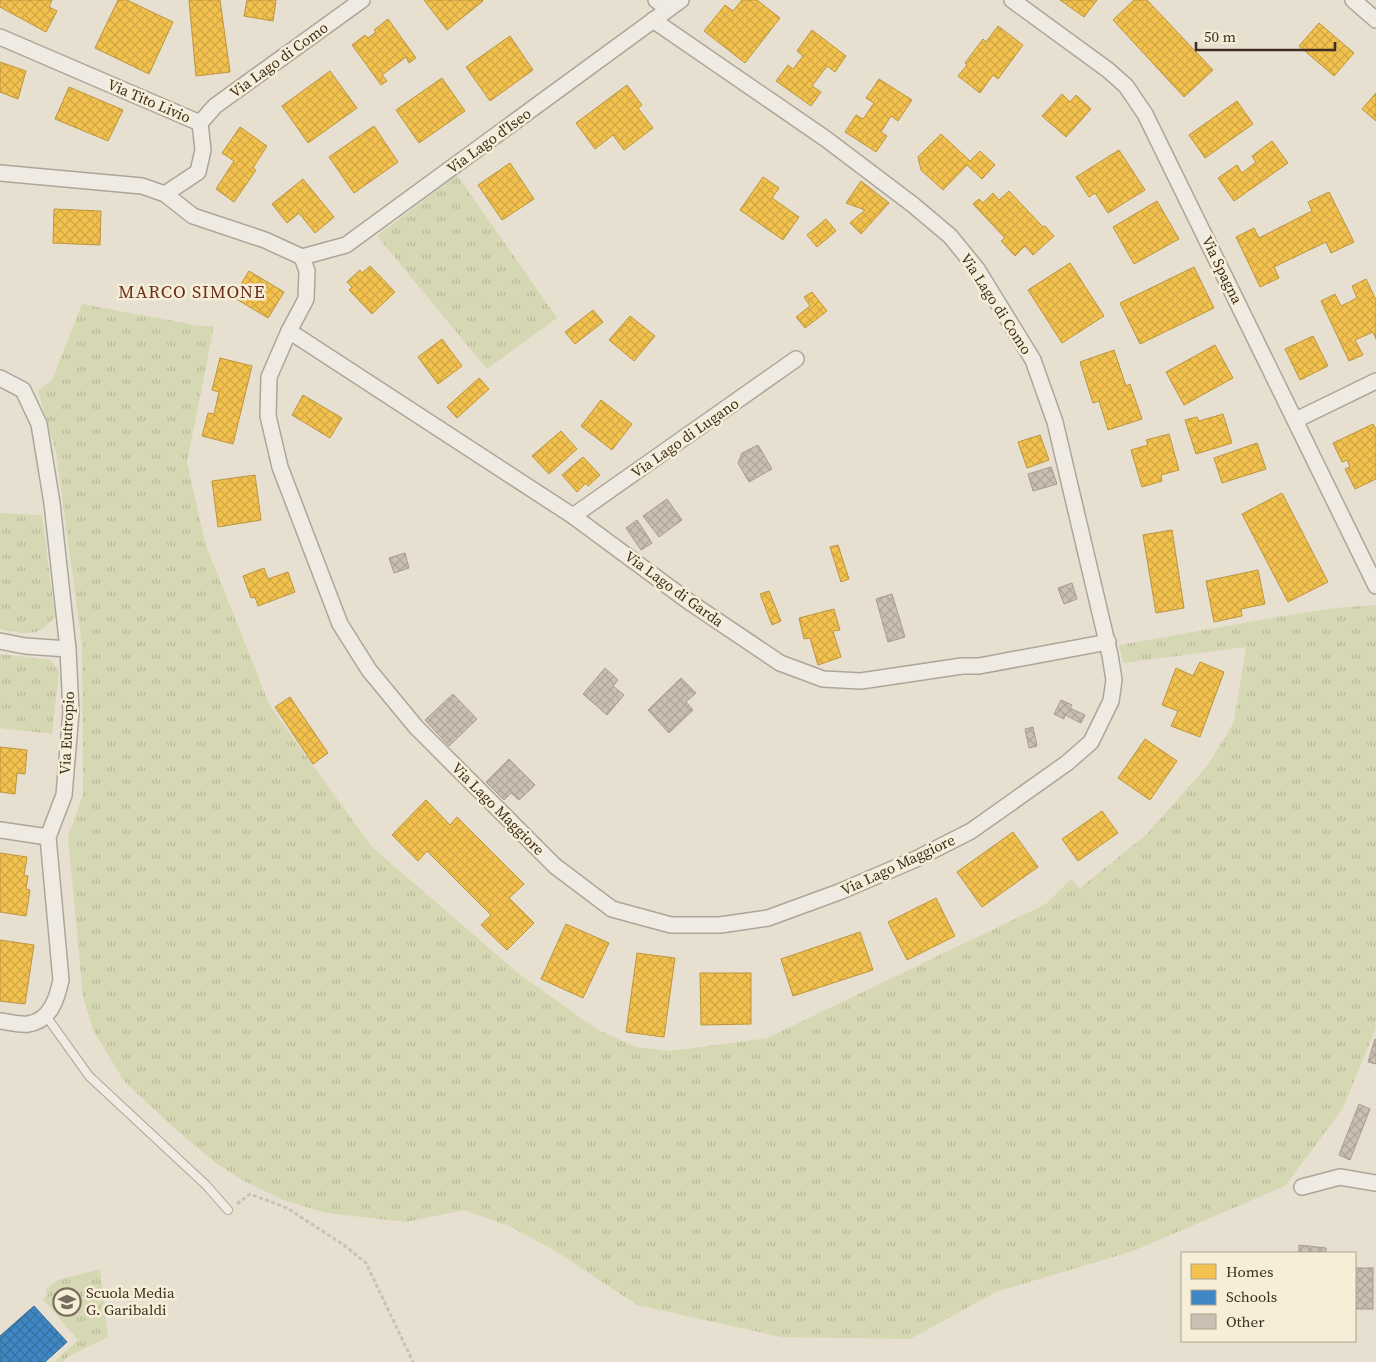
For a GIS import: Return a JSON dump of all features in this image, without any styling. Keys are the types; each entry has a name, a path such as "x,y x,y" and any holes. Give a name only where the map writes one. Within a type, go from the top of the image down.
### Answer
{"street":[{"name":"Via Lago di Como","path":"200,123 215,106 362,0"},
{"name":"Via Lago d'Iseo","path":"302,256 346,245 653,20 662,5 681,0"},
{"name":"Via Spagna","path":"1012,0 1108,70 1126,86 1145,114 1376,586"},
{"path":"1353,0 1376,20"},
{"name":"Via Lago di Como","path":"653,20 826,139 905,198 950,236 976,268 1033,360 1055,422 1108,642"},
{"name":"Via Tito Livio","path":"0,37 200,123 202,150 198,172 166,194"},
{"path":"0,174 142,186 166,194 193,216 265,240 302,256"},
{"name":"Via Lago Maggiore","path":"302,256 307,271 306,299 269,376 268,416 280,467 340,624 369,670 416,727 555,866 612,909 671,924 720,925 768,918 839,892 971,831 1066,763 1091,742 1111,701 1114,680 1108,642"},
{"name":"Via Lago di Garda","path":"289,331 573,516 688,601 780,664 822,679 861,682 962,666 979,666 1108,642"},
{"name":"Via Lago di Lugano","path":"573,516 796,359"},
{"name":"Via Eutropio","path":"0,378 23,390 39,424 52,503 68,649 71,712 64,795 48,837 61,980 58,998 46,1016"},
{"path":"1296,420 1376,380"},
{"path":"0,641 25,646 68,649"},
{"path":"0,830 48,837"},
{"path":"0,1021 27,1024 41,1020 46,1016"},
{"path":"1302,1187 1340,1177 1376,1182"}],"lane":[{"path":"46,1016 89,1076 206,1185 228,1210"}],"path":[{"path":"228,1210 250,1194 260,1197 287,1208 344,1245 366,1263 413,1362"}],"green space":[{"path":"457,175 557,318 487,369 377,236"},
{"path":"82,304 201,326 214,326 187,462 205,543 270,706 372,847 519,974 598,1030 636,1047 670,1051 767,1038 1046,904 1071,879 1080,888 1146,835 1208,765 1234,722 1246,647 1123,663 1119,645 1277,617 1335,608 1376,605 1376,1021 1375,1030 1343,1108 1285,1186 1133,1251 996,1292 910,1339 781,1337 637,1305 554,1250 509,1226 464,1210 406,1222 326,1213 283,1200 244,1181 216,1163 175,1129 124,1081 93,1030 83,997 68,837 83,795 82,645 56,452 38,391 52,380"},
{"path":"0,513 42,515 55,617 36,632 24,633 0,629"},
{"path":"0,654 50,660 59,671 52,734 0,728"},
{"path":"100,1269 108,1337 69,1356 62,1362 54,1362 78,1340 43,1299 48,1294 45,1290 58,1280"}],"building: Homes":[{"path":"0,0 52,0 49,7 57,11 46,32 0,7"},
{"path":"118,0 127,0 173,22 149,74 95,48"},
{"path":"189,0 220,0 230,72 196,76"},
{"path":"247,0 276,0 273,21 244,16"},
{"path":"424,0 482,0 483,1 447,30"},
{"path":"742,0 757,0 780,18 745,63 704,31 725,5 733,11"},
{"path":"1060,0 1097,0 1084,17"},
{"path":"1134,0 1147,0 1213,70 1184,97 1113,20"},
{"path":"388,19 416,58 409,63 406,57 382,75 387,81 381,85 352,45 365,35 368,38 376,32 374,30"},
{"path":"1319,23 1354,53 1334,76 1299,46"},
{"path":"998,26 1023,45 998,79 993,75 980,93 958,76 983,39 986,42"},
{"path":"812,30 846,56 835,72 827,66 812,86 821,92 811,106 776,81 788,65 793,69 803,56 797,51"},
{"path":"510,36 533,70 490,101 466,67"},
{"path":"0,62 26,71 18,99 0,92"},
{"path":"330,71 357,108 308,143 282,106"},
{"path":"442,78 465,111 419,143 396,110"},
{"path":"879,79 912,100 898,121 891,116 881,132 887,136 876,152 845,132 856,115 863,119 874,103 866,98"},
{"path":"627,85 642,105 638,108 653,128 624,150 613,135 595,149 576,123"},
{"path":"69,87 123,110 108,141 55,119"},
{"path":"1376,93 1376,121 1362,109"},
{"path":"1062,94 1070,102 1076,95 1091,109 1066,137 1042,116"},
{"path":"1237,101 1253,124 1205,158 1189,135"},
{"path":"374,126 398,162 354,193 329,157"},
{"path":"240,127 267,146 253,168 256,170 234,202 216,189 234,161 222,153"},
{"path":"941,134 970,161 980,151 995,165 982,179 967,165 943,190 921,170 918,157"},
{"path":"1272,141 1288,163 1234,201 1218,178 1237,165 1242,173 1256,162 1252,156"},
{"path":"1119,150 1145,190 1108,213 1095,193 1089,197 1076,177"},
{"path":"510,163 534,199 502,220 478,185"},
{"path":"763,177 779,188 772,198 799,217 783,240 740,210"},
{"path":"303,179 334,217 315,233 299,213 287,223 272,204"},
{"path":"861,181 889,203 861,234 850,223 865,210 846,203"},
{"path":"1009,191 1054,236 1033,255 1025,246 1015,256 1001,241 1005,238 973,204 979,199 983,203 993,193 999,200"},
{"path":"1329,192 1354,242 1331,253 1326,242 1274,267 1279,278 1260,287 1236,237 1254,228 1259,238 1312,211 1308,202"},
{"path":"1157,201 1179,239 1134,264 1113,227"},
{"path":"54,209 101,211 100,245 53,243"},
{"path":"826,219 836,231 817,247 807,235"},
{"path":"1070,263 1104,316 1062,343 1028,290"},
{"path":"370,266 395,292 372,314 349,290 352,287 347,282 360,270 362,273"},
{"path":"1194,267 1214,308 1140,344 1120,303"},
{"path":"249,271 284,292 268,318 233,297"},
{"path":"1366,279 1376,300 1376,339 1373,332 1355,340 1363,355 1349,361 1321,301 1335,294 1341,306 1357,298 1352,286"},
{"path":"812,292 827,311 805,328 796,317 810,306 804,297"},
{"path":"593,310 603,322 575,344 565,332"},
{"path":"630,316 655,336 634,361 609,340"},
{"path":"1313,336 1328,366 1300,380 1285,349"},
{"path":"442,339 462,366 438,384 418,357"},
{"path":"1215,345 1233,378 1184,405 1166,372"},
{"path":"1114,350 1126,386 1130,384 1142,419 1108,430 1099,401 1093,403 1080,362"},
{"path":"220,358 252,366 233,444 202,436 208,413 214,414 219,392 212,390"},
{"path":"479,378 489,389 457,418 447,407"},
{"path":"303,395 342,418 330,438 292,415"},
{"path":"601,400 632,424 612,450 581,426"},
{"path":"1223,414 1232,443 1196,454 1185,420 1197,417 1199,421"},
{"path":"1373,424 1376,430 1376,479 1355,489 1345,469 1350,467 1347,460 1342,462 1333,443"},
{"path":"561,431 577,449 549,474 532,456"},
{"path":"1169,434 1179,470 1161,475 1162,481 1142,487 1131,450 1148,445 1146,440"},
{"path":"1040,435 1049,460 1027,468 1018,442"},
{"path":"1257,443 1266,469 1222,483 1214,458"},
{"path":"583,457 600,475 588,486 586,483 577,492 562,475"},
{"path":"255,475 261,520 218,527 212,481"},
{"path":"1282,493 1328,582 1288,602 1242,514"},
{"path":"1172,530 1184,608 1156,613 1143,535"},
{"path":"838,545 849,579 841,582 830,547"},
{"path":"264,568 268,579 288,572 295,592 258,606 255,597 251,598 243,576"},
{"path":"1258,570 1265,604 1241,609 1242,616 1214,622 1206,581"},
{"path":"769,591 781,621 772,625 760,594"},
{"path":"834,609 840,630 833,631 841,657 818,665 810,638 804,639 799,618"},
{"path":"1200,662 1224,672 1200,737 1171,726 1178,711 1162,705 1176,668 1193,676"},
{"path":"290,697 328,753 313,764 275,707"},
{"path":"1145,739 1177,761 1150,800 1118,778"},
{"path":"0,747 27,750 25,774 17,773 15,794 0,792"},
{"path":"426,800 450,825 457,817 524,884 509,898 534,923 507,950 481,925 491,915 427,851 418,861 392,835"},
{"path":"1102,811 1118,833 1078,861 1062,839"},
{"path":"1013,832 1038,867 982,907 957,872"},
{"path":"0,853 27,857 24,875 28,876 26,889 30,890 26,916 0,912"},
{"path":"936,898 955,936 907,960 888,922"},
{"path":"566,924 609,943 583,998 541,979"},
{"path":"860,932 873,970 793,996 781,959"},
{"path":"0,940 34,945 25,1004 0,1001"},
{"path":"637,953 675,958 664,1037 626,1032"},
{"path":"700,973 751,973 751,1024 701,1025"}],"building: Schools":[{"path":"34,1306 67,1342 45,1362 0,1362 0,1336"}],"building: Other":[{"path":"758,445 772,469 749,482 738,463 742,453"},
{"path":"1051,467 1057,484 1033,491 1028,474"},
{"path":"667,499 682,520 659,537 643,516"},
{"path":"637,520 652,543 641,550 626,528"},
{"path":"405,553 409,568 394,573 389,558"},
{"path":"1072,583 1077,599 1064,604 1058,588"},
{"path":"892,594 905,637 888,642 876,599"},
{"path":"605,668 618,680 613,686 624,695 607,715 583,694"},
{"path":"681,678 696,693 686,702 693,710 669,733 648,710"},
{"path":"453,694 477,719 449,746 425,720"},
{"path":"1061,700 1072,705 1070,708 1085,715 1081,723 1065,715 1064,719 1054,714"},
{"path":"1033,727 1037,746 1029,748 1025,729"},
{"path":"509,759 535,785 519,800 511,793 504,800 486,782"},
{"path":"1376,1040 1376,1064 1368,1062"},
{"path":"1359,1104 1370,1109 1350,1160 1339,1155"},
{"path":"1299,1245 1326,1248 1326,1252 1299,1252"},
{"path":"1356,1268 1373,1268 1373,1309 1356,1309"}],"place":[{"name":"Scuola Media G. Garibaldi","path":"67,1302"}],"district":[{"name":"MARCO SIMONE","path":"192,292"}]}
